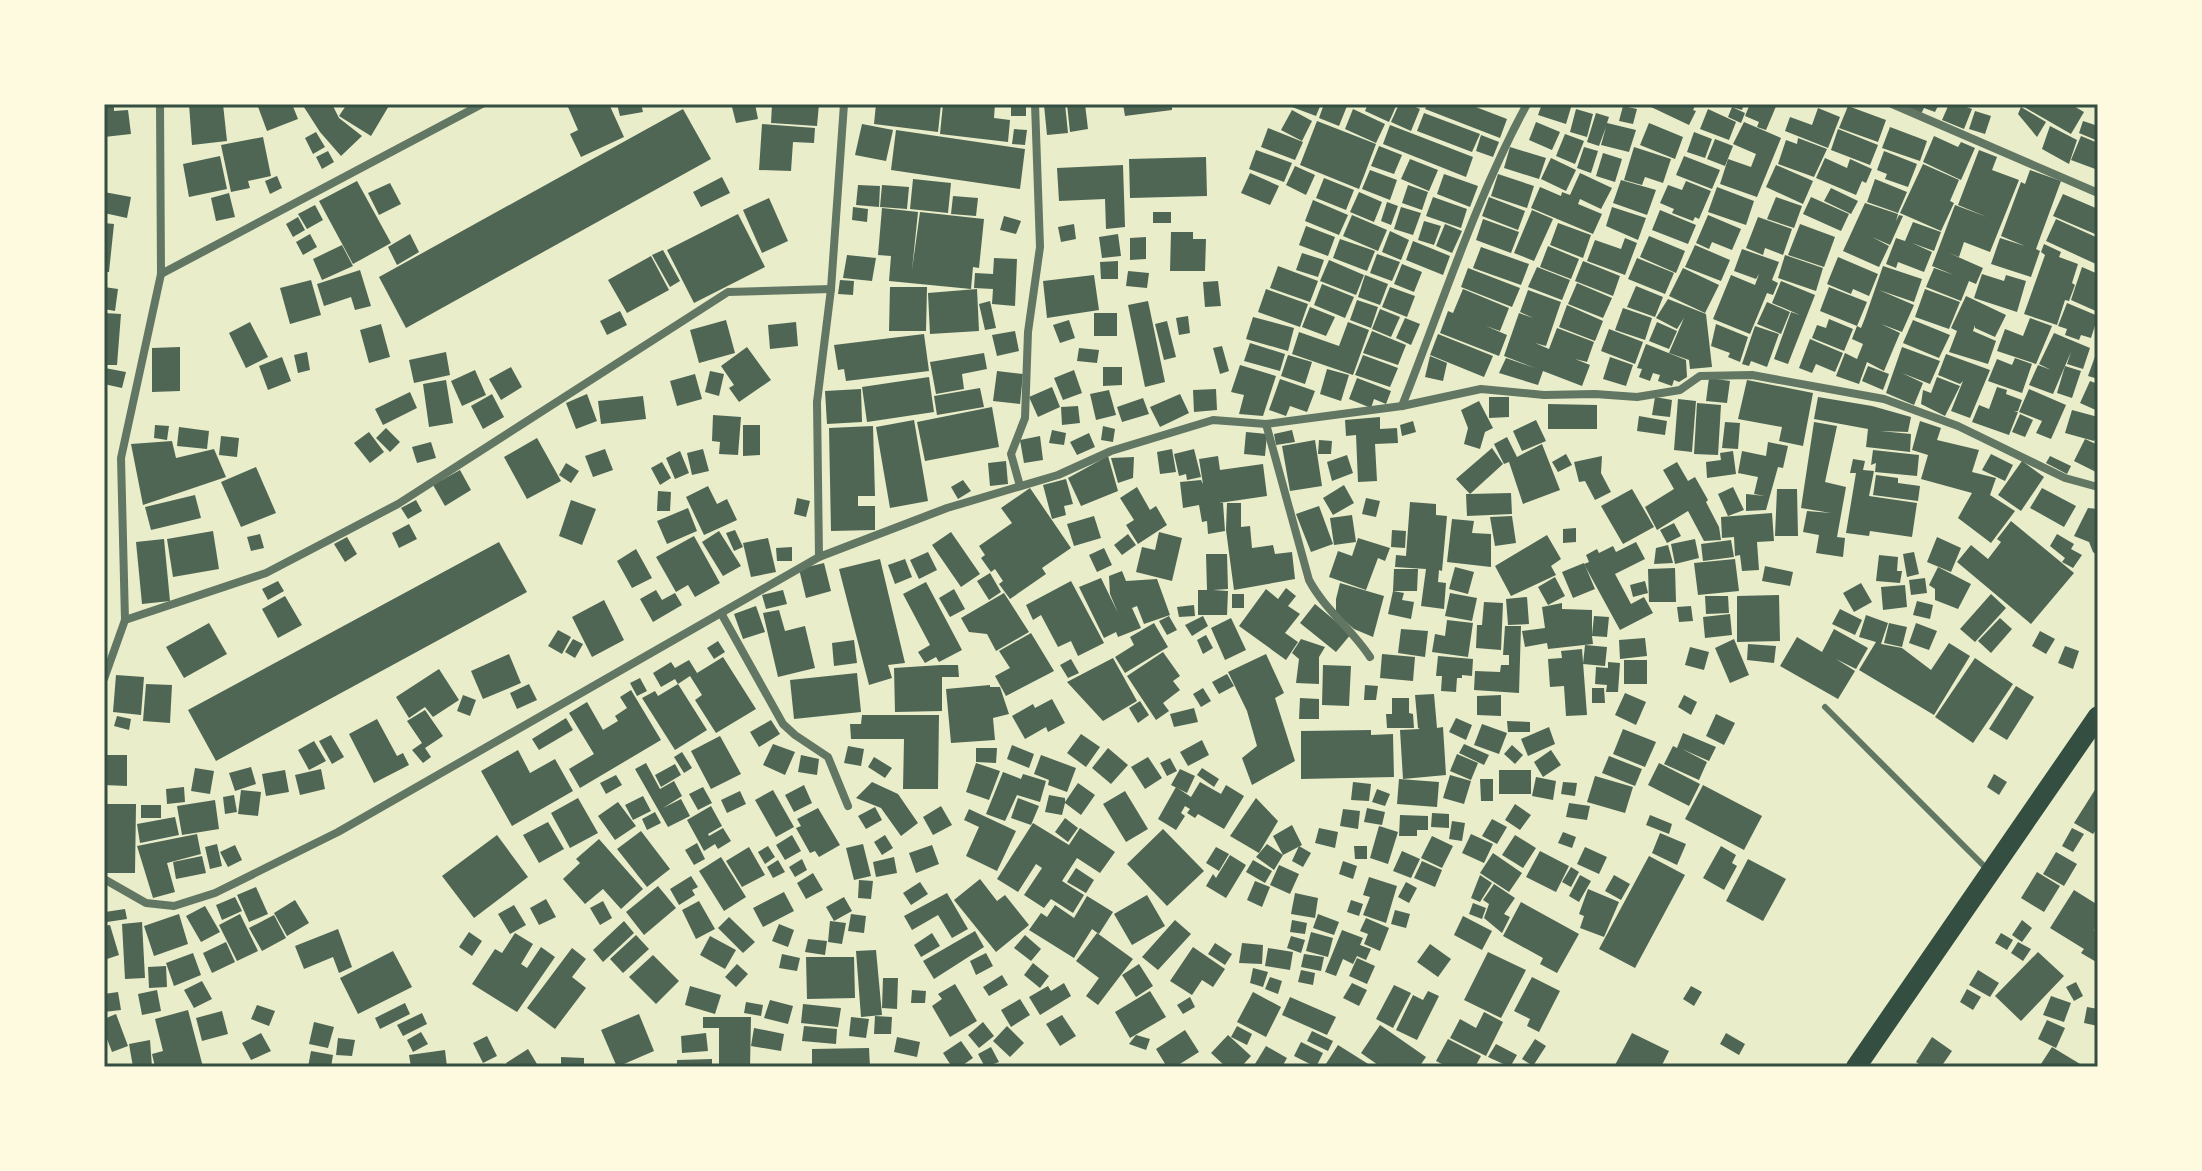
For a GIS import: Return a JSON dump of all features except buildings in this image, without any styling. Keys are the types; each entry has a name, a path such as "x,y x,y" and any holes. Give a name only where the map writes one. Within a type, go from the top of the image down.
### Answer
{"main road":[{"path":"1856,1067 2098,716"}],"street":[{"path":"104,679 125,620 121,458 161,274 160,104"},
{"path":"161,274 482,104"},
{"path":"819,557 817,402 831,289 844,104"},
{"path":"1020,486 1011,454 1025,418 1028,332 1040,247 1035,104"},
{"path":"1402,406 1471,223 1501,151 1527,104"},
{"path":"1892,104 2098,193"},
{"path":"125,620 266,573 398,504 728,292 831,289"},
{"path":"104,879 146,903 174,906 215,893 338,832 819,557 947,508 1058,475 1111,451 1213,420 1266,424 1402,406 1481,389 1544,395 1637,397 1680,390 1700,376 1752,375 1884,399 1958,426 2065,478 2098,487"},
{"path":"1266,424 1309,580 1319,598 1358,638 1370,657"},
{"path":"721,613 783,724 828,757 848,806"}],"lane":[{"path":"1825,707 1989,871"}]}
